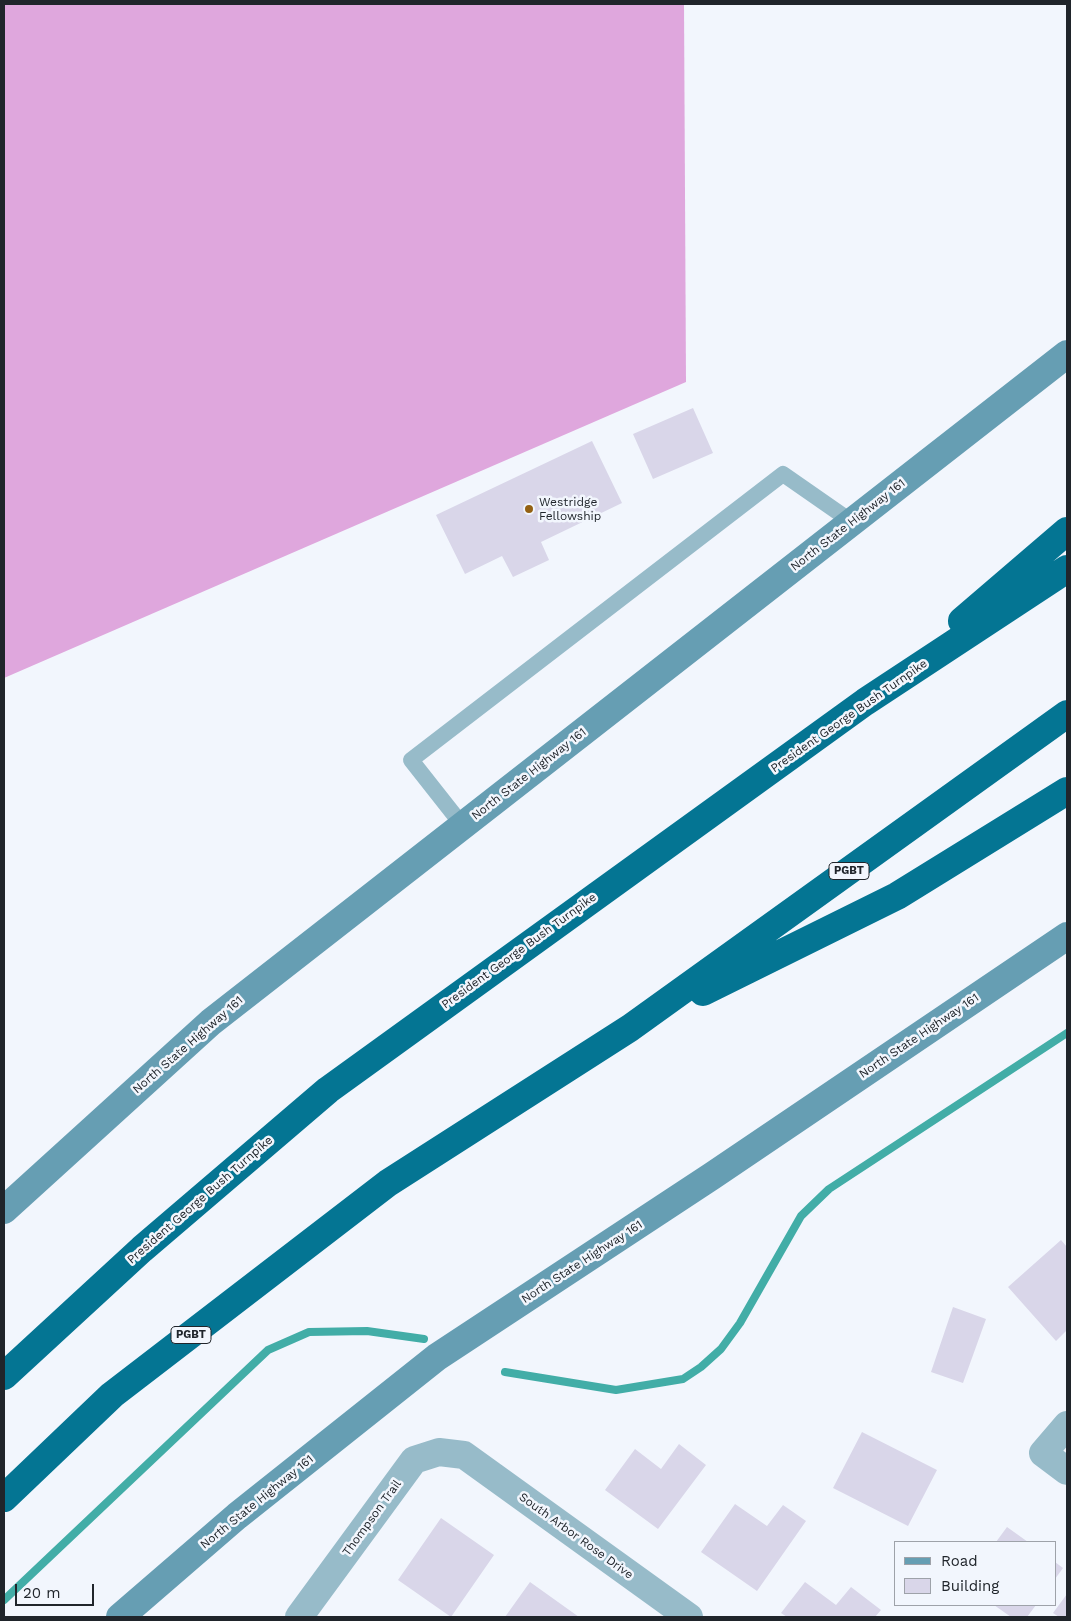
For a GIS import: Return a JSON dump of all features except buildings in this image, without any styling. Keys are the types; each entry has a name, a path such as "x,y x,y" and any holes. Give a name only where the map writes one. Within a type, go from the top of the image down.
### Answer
{"highway":[{"path":"865,702 1067,531"},
{"name":"President George Bush Turnpike","path":"4,1376 142,1249 328,1090 865,702 1067,569"},
{"name":"PGBT","path":"4,1498 112,1395 388,1183 630,1028 1067,714"},
{"path":"630,1028 898,896 1067,792"}],"main road":[{"name":"North State Highway 161","path":"4,1210 211,1022 1067,354"},
{"name":"North State Highway 161","path":"129,1609 238,1516 437,1357 720,1171 1067,936"}],"street":[{"path":"1067,1425 1043,1453 1067,1471"},
{"name":"Thompson Trail","path":"299,1617 414,1460 439,1452 464,1455"},
{"name":"South Arbor Rose Drive","path":"464,1455 689,1617"}],"lane":[{"path":"463,826 411,760 782,474 852,522"}],"shaded area":[{"path":"4,4 684,4 686,382 4,678"}],"waterway":[{"path":"505,1372 616,1390 683,1379 701,1367 721,1349 740,1323 801,1216 829,1189 1067,1033"},
{"path":"4,1600 268,1350 309,1332 367,1331 424,1339"}],"place":[{"name":"Westridge Fellowship","path":"529,509"}]}
